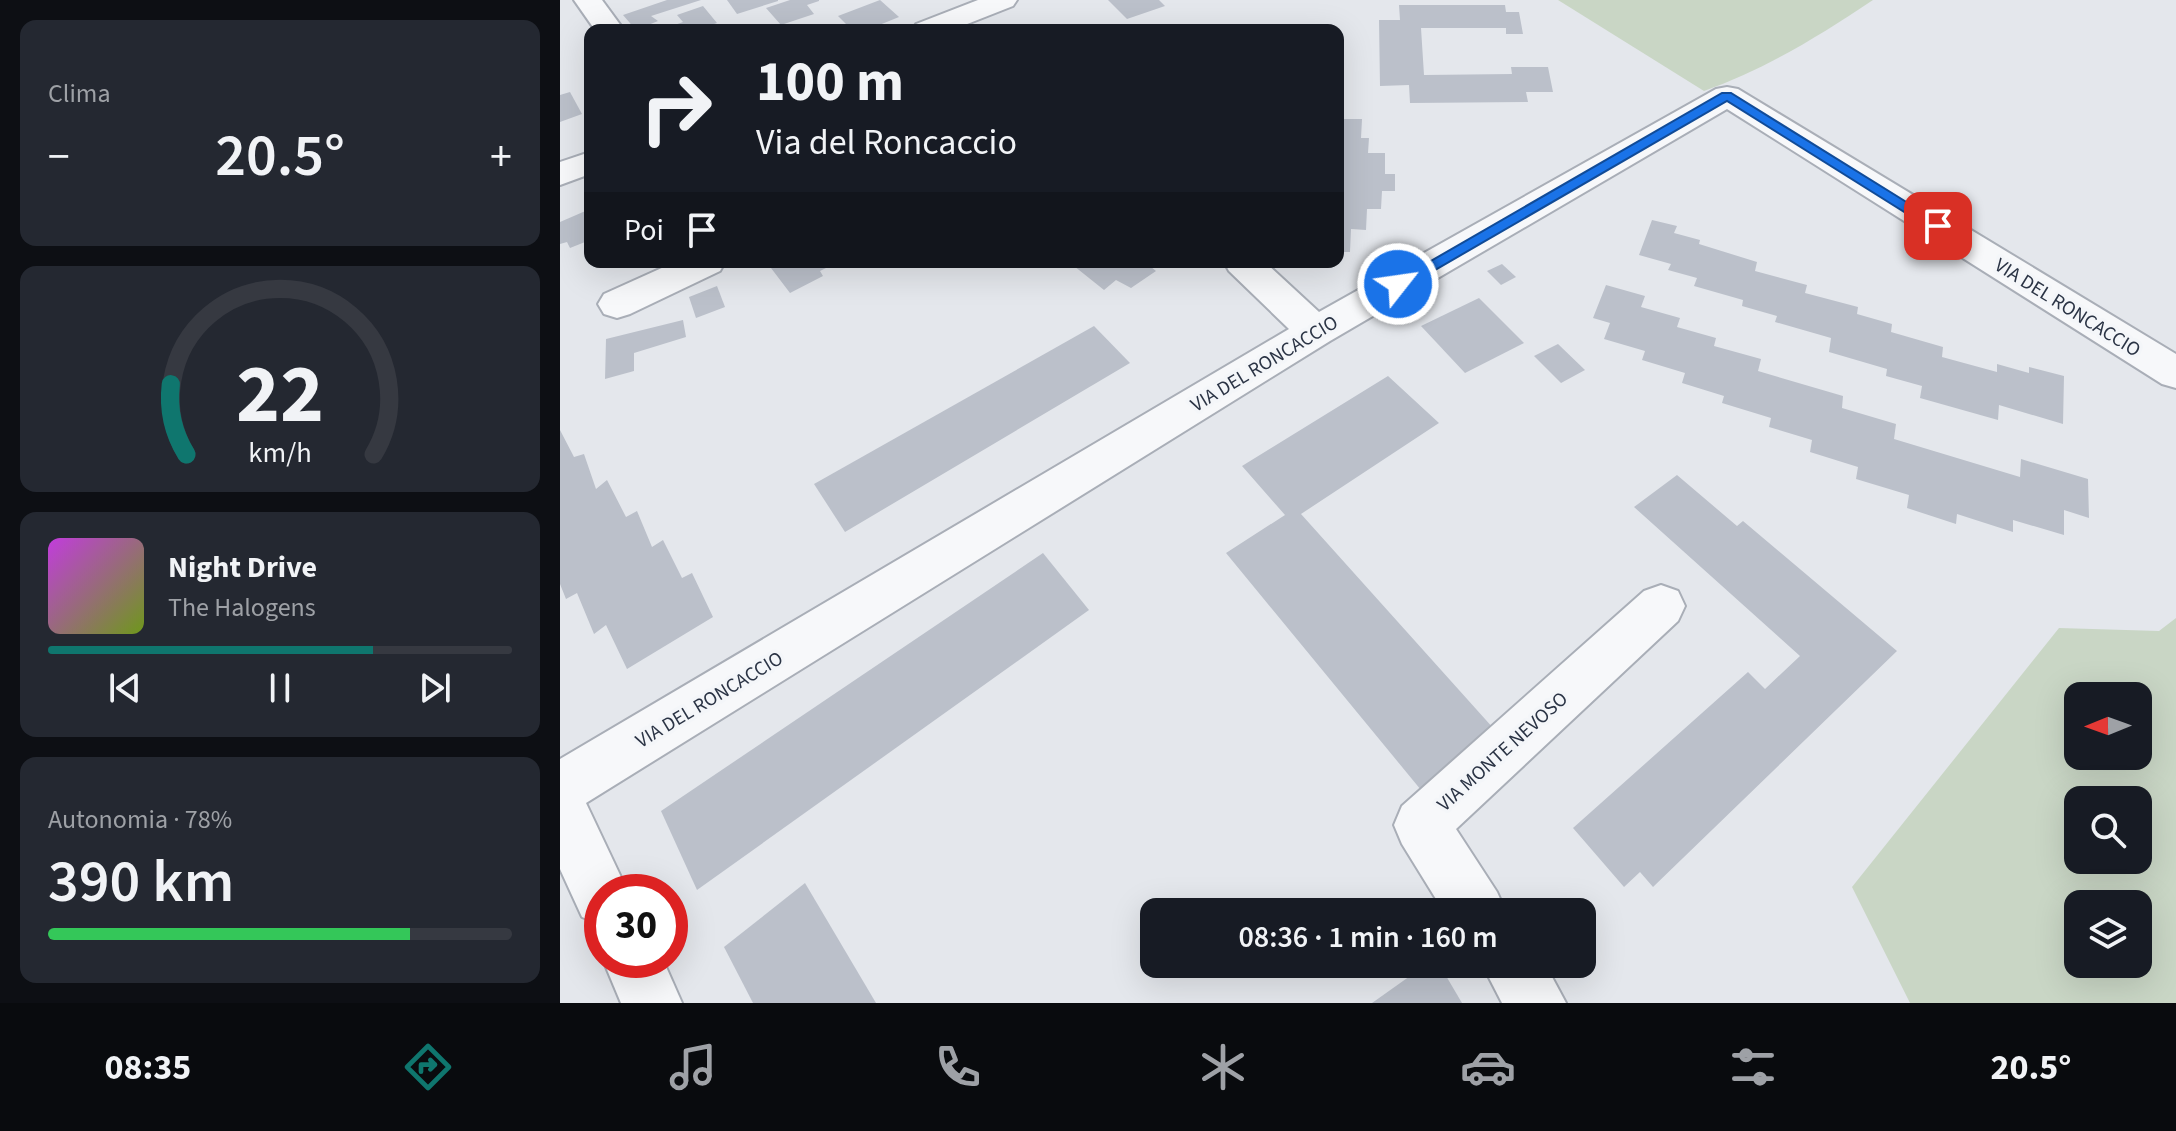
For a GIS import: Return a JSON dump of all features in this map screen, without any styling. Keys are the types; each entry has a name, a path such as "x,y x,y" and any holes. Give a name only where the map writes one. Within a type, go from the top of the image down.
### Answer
{"street":[{"path":"588,0 606,24"},
{"path":"941,24 1003,0"},
{"name":"VIA DEL RONCACCIO","path":"560,789 1316,331 1727,96 2176,373"},
{"path":"560,174 584,164"},
{"path":"617,304 694,268"},
{"path":"1248,268 1316,331"},
{"name":"VIA MONTE NEVOSO","path":"1468,898 1421,825 1661,606"},
{"path":"560,808 591,874"},
{"path":"640,978 652,1003"},
{"path":"1520,978 1536,1003"}],"green space":[{"path":"1558,0 1873,0 1792,51 1704,91"},
{"path":"2176,618 2176,1003 1910,1003 1852,887 2059,628 2159,631"}],"building":[{"path":"667,0 701,0 651,16 658,21 651,24 631,24 623,15"},
{"path":"727,0 778,0 778,1 737,14"},
{"path":"790,0 819,0 807,5 814,14 784,24 780,24 766,8"},
{"path":"880,0 899,17 882,24 846,24 838,16"},
{"path":"1108,0 1159,0 1165,6 1127,19"},
{"path":"1399,5 1505,5 1506,12 1519,12 1523,34 1506,34 1506,28 1421,28 1424,75 1512,74 1511,67 1548,67 1553,92 1526,92 1528,102 1410,103 1409,85 1380,86 1379,20 1400,20"},
{"path":"703,6 717,23 677,24 683,22 677,15"},
{"path":"570,92 582,114 560,122 560,95"},
{"path":"1344,119 1362,119 1361,138 1369,138 1368,153 1385,153 1385,174 1395,174 1395,191 1382,191 1381,209 1367,209 1366,230 1351,229 1350,252 1344,252"},
{"path":"584,212 584,242 570,248 567,242 560,244 560,222"},
{"path":"1652,220 1677,226 1674,233 1700,240 1699,244 1757,262 1755,271 1807,285 1805,293 1858,307 1857,314 1892,324 1891,332 1943,347 1942,357 1997,372 1997,364 2029,373 2029,367 2064,376 2063,424 1999,405 1998,420 1920,398 1922,386 1886,376 1887,369 1829,352 1831,338 1775,322 1777,316 1742,306 1743,300 1694,286 1697,278 1668,270 1671,264 1639,255"},
{"path":"1502,264 1516,277 1501,285 1487,271"},
{"path":"771,268 826,268 820,271 823,276 790,293"},
{"path":"1076,268 1152,268 1156,271 1131,288 1116,280 1104,290"},
{"path":"1606,285 1645,296 1641,307 1680,318 1677,327 1716,338 1714,346 1761,359 1758,371 1843,396 1842,408 1896,424 1894,439 2020,477 2021,459 2088,479 2089,518 2064,510 2064,535 2013,520 2013,532 1957,514 1956,524 1907,508 1909,495 1856,479 1858,467 1810,452 1812,440 1769,427 1771,418 1722,403 1724,396 1682,383 1685,373 1642,360 1645,351 1604,339 1610,323 1593,318"},
{"path":"717,286 725,307 696,318 689,297"},
{"path":"1479,298 1524,343 1465,373 1421,326"},
{"path":"683,320 686,337 634,353 634,371 605,379 606,339"},
{"path":"1094,326 1130,363 845,532 814,484"},
{"path":"1558,344 1585,370 1561,383 1534,356"},
{"path":"1388,376 1439,423 1301,514 1494,729 1421,790 1226,553 1285,515 1242,466"},
{"path":"560,430 574,457 584,454 596,489 607,480 626,517 637,511 652,547 663,540 682,578 692,573 713,617 627,669 606,625 594,634 577,593 566,599 560,584"},
{"path":"1677,475 1737,526 1743,521 1897,651 1653,887 1640,872 1624,887 1573,828 1748,672 1765,689 1800,656 1634,507"},
{"path":"1043,553 1089,610 697,890 661,811"},
{"path":"805,883 876,1003 753,1003 724,947"},
{"path":"1407,978 1447,978 1462,1003 1372,1003"}],"route":[{"path":"1398,284 1727,96 1938,226"}]}
